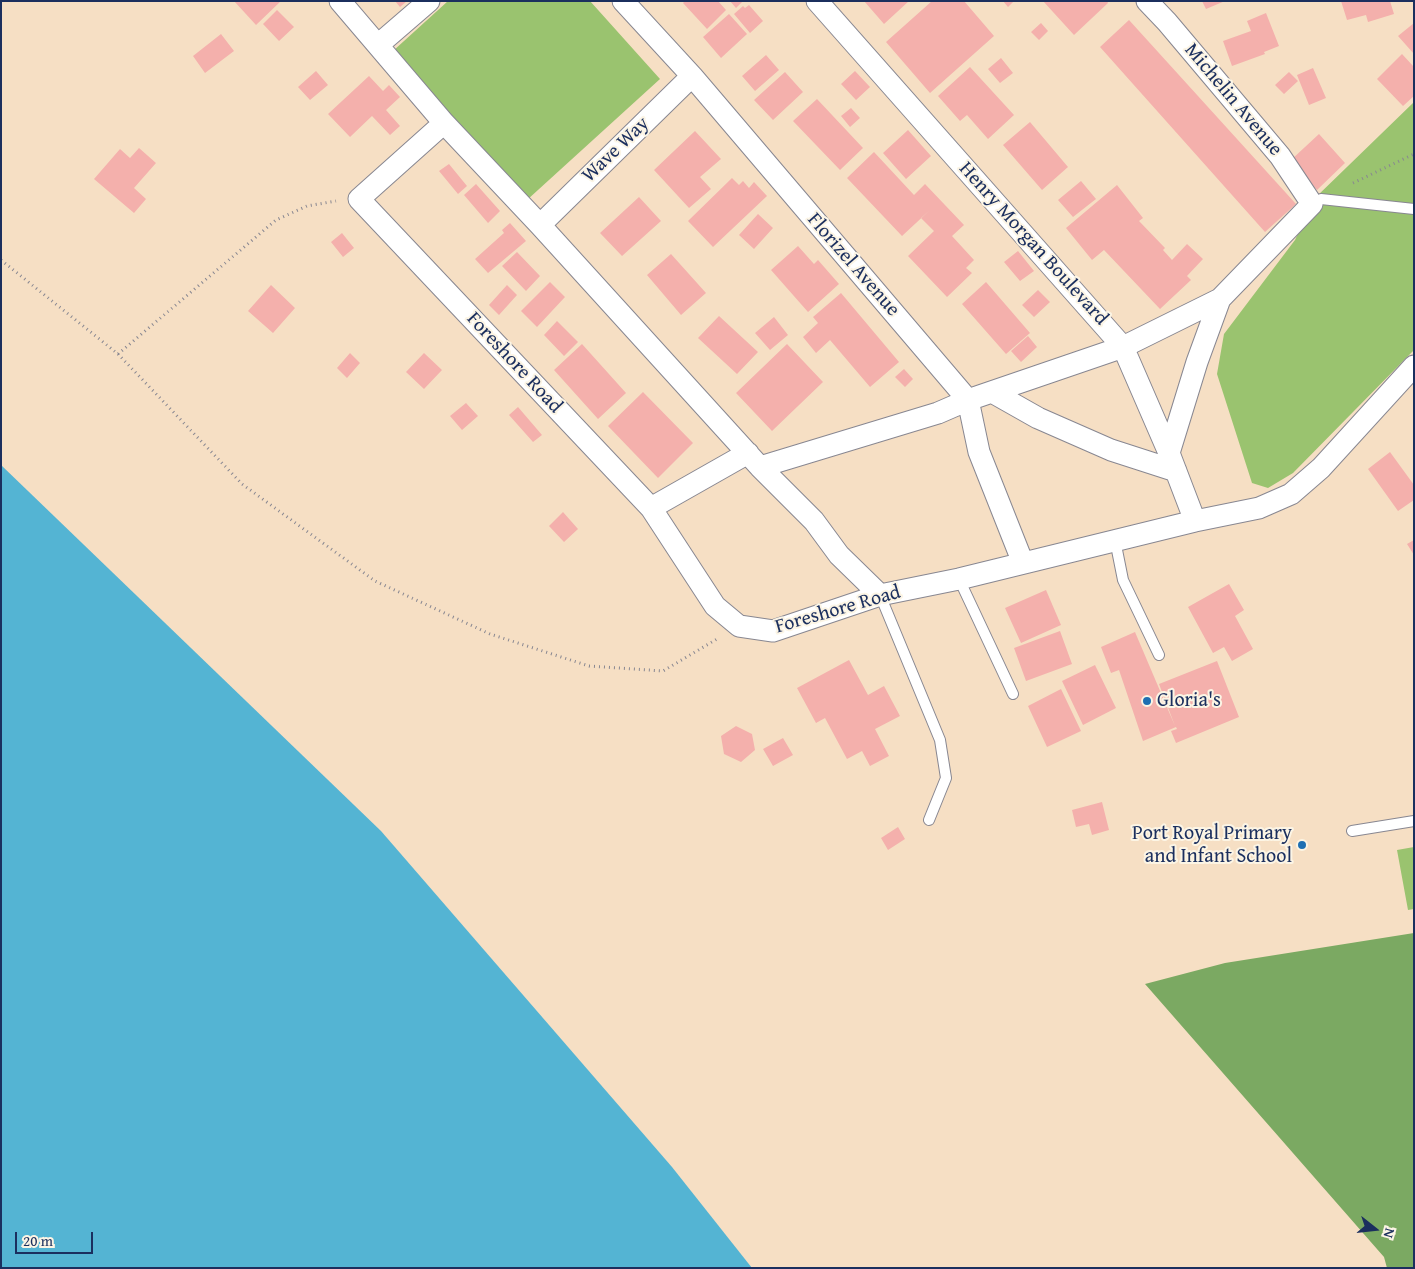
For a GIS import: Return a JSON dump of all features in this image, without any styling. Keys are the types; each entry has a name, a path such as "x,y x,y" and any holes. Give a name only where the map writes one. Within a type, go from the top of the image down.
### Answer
{"street":[{"path":"340,1 444,123 540,225 754,460 814,521 839,555 880,595"},
{"path":"378,45 429,1"},
{"name":"Florizel Avenue","path":"623,1 692,76 968,400 979,452 1023,563"},
{"name":"Henry Morgan Boulevard","path":"817,1 1123,346 1172,462 1194,521"},
{"name":"Michelin Avenue","path":"1147,1 1167,22 1317,202"},
{"name":"Wave Way","path":"540,225 692,76"},
{"path":"359,198 444,123"},
{"name":"Foreshore Road","path":"359,198 651,508 715,606 739,626 773,632 880,595 959,579 1194,521 1259,508 1291,494 1321,468 1414,366"},
{"path":"651,508 754,460 938,413 968,400 1123,346 1220,299 1317,202"},
{"path":"992,392 1038,418 1111,450 1172,462 1197,362 1220,299"}],"lane":[{"path":"1317,202 1414,209"},
{"path":"1115,540 1123,580 1159,655"},
{"path":"959,579 1013,694"},
{"path":"880,595 940,740 946,778 929,820"},
{"path":"1352,831 1414,822"}],"path":[{"path":"1317,202 1414,154"},
{"path":"118,354 276,220 307,206 359,198"},
{"path":"1,260 118,354 242,484 375,581 490,634 589,666 663,671 739,626"}],"green space":[{"path":"448,1 590,1 660,79 527,200 393,51"},
{"path":"1414,102 1414,350 1293,473 1268,488 1252,483 1217,374 1224,334 1295,240 1314,199"},
{"path":"1414,847 1414,909 1408,910 1397,850"},
{"path":"1414,933 1414,1268 1387,1268 1384,1257 1145,984 1225,963"}],"water":[{"path":"1,465 381,831 672,1167 752,1268 1,1268"}],"building":[{"path":"234,1 281,1 256,25"},
{"path":"395,1 407,1 400,7"},
{"path":"685,1 718,1 726,10 707,29 683,3"},
{"path":"730,1 743,1 736,8"},
{"path":"864,1 909,1 884,24"},
{"path":"932,1 964,1 994,36 930,93 886,42"},
{"path":"1003,1 1014,1 1008,7"},
{"path":"1043,1 1107,1 1108,3 1074,35"},
{"path":"1202,1 1225,1 1206,9"},
{"path":"1341,1 1390,1 1394,14 1368,22 1366,15 1347,20"},
{"path":"749,5 763,21 750,33 734,14 743,6 745,8"},
{"path":"277,10 294,27 279,41 263,24"},
{"path":"1266,13 1279,46 1264,52 1265,54 1232,66 1223,41 1251,31 1247,21"},
{"path":"729,14 747,34 721,58 703,37"},
{"path":"1129,20 1296,204 1265,232 1100,47"},
{"path":"1041,23 1048,31 1039,40 1031,32"},
{"path":"1414,23 1414,54 1398,36"},
{"path":"221,34 234,51 205,73 193,56"},
{"path":"1402,54 1414,67 1414,96 1403,106 1377,79"},
{"path":"766,55 779,70 755,91 742,76"},
{"path":"1001,58 1013,73 1000,83 988,69"},
{"path":"970,67 1014,115 988,139 967,115 960,121 938,96"},
{"path":"1313,68 1326,98 1309,105 1297,75"},
{"path":"316,71 328,85 310,100 298,87"},
{"path":"855,71 870,87 856,100 841,84"},
{"path":"785,72 803,92 773,120 754,100"},
{"path":"1289,72 1298,81 1284,94 1275,85"},
{"path":"369,76 383,91 389,85 400,97 386,110 400,126 390,135 372,116 350,137 328,114"},
{"path":"817,99 863,148 840,170 793,121"},
{"path":"851,108 860,118 850,127 841,116"},
{"path":"1030,122 1068,167 1042,190 1003,145"},
{"path":"908,130 931,156 906,179 883,153"},
{"path":"695,131 721,159 700,177 711,189 689,208 654,170"},
{"path":"1319,134 1345,163 1317,190 1291,160"},
{"path":"139,148 156,163 134,188 146,199 134,213 94,179 120,149 130,158"},
{"path":"874,152 914,195 925,184 964,225 952,236 974,260 966,268 972,273 947,297 908,256 934,231 921,218 902,236 847,178"},
{"path":"449,164 467,186 458,194 439,171"},
{"path":"732,178 739,185 743,181 749,188 754,182 767,196 713,247 688,221"},
{"path":"1081,181 1096,199 1073,217 1058,200"},
{"path":"476,184 500,211 488,223 464,195"},
{"path":"1117,185 1143,218 1139,221 1165,248 1163,250 1172,260 1187,244 1203,259 1187,276 1191,280 1160,309 1104,250 1092,260 1066,228"},
{"path":"639,197 661,221 622,256 600,233"},
{"path":"758,214 773,228 754,249 739,235"},
{"path":"510,223 526,241 488,273 475,259 504,233 502,230"},
{"path":"342,233 354,248 343,257 331,242"},
{"path":"798,246 814,264 818,260 839,284 808,312 771,270"},
{"path":"1018,251 1034,271 1020,281 1004,262"},
{"path":"517,252 540,276 526,291 502,266"},
{"path":"671,254 706,293 681,315 647,275"},
{"path":"550,282 565,297 537,327 521,311"},
{"path":"986,282 1030,333 1006,354 962,304"},
{"path":"271,285 295,308 273,333 248,311"},
{"path":"507,285 517,295 499,315 489,305"},
{"path":"1038,290 1050,302 1034,317 1022,305"},
{"path":"841,293 899,362 870,387 830,340 816,353 803,337 818,323 813,317"},
{"path":"719,316 758,352 737,374 698,338"},
{"path":"774,317 788,335 770,350 755,333"},
{"path":"557,321 578,342 564,356 544,335"},
{"path":"1028,336 1037,347 1021,362 1011,351"},
{"path":"582,344 626,393 598,419 554,370"},
{"path":"787,344 823,382 772,431 736,393"},
{"path":"350,353 360,363 347,378 337,368"},
{"path":"424,353 442,370 424,389 406,372"},
{"path":"904,369 913,379 905,387 895,377"},
{"path":"643,392 693,443 658,478 608,426"},
{"path":"466,403 478,416 462,430 450,416"},
{"path":"518,407 542,435 533,442 509,415"},
{"path":"1390,452 1414,485 1414,500 1398,511 1368,469"},
{"path":"563,512 578,529 564,542 549,526"},
{"path":"1414,540 1414,555 1407,544"},
{"path":"1229,584 1244,610 1235,616 1253,649 1232,661 1224,647 1213,653 1188,607"},
{"path":"1046,590 1061,625 1021,643 1005,608"},
{"path":"1060,631 1072,664 1026,681 1014,648"},
{"path":"1135,632 1175,726 1159,684 1217,661 1239,717 1176,743 1171,731 1177,729 1176,727 1143,741 1119,670 1111,673 1101,647"},
{"path":"849,660 868,695 884,686 900,716 875,729 889,756 870,766 862,751 847,759 825,718 816,723 797,688"},
{"path":"1095,665 1116,708 1083,725 1062,681"},
{"path":"1061,689 1081,731 1047,747 1028,706"},
{"path":"736,726 752,734 755,750 741,762 724,754 721,736"},
{"path":"783,738 793,755 773,766 763,749"},
{"path":"1102,802 1109,830 1092,835 1089,824 1076,827 1072,810"},
{"path":"898,827 905,839 888,850 881,838"}],"place":[{"name":"Gloria's","path":"1147,701"},
{"name":"Port Royal Primary and Infant School","path":"1302,845"}]}
